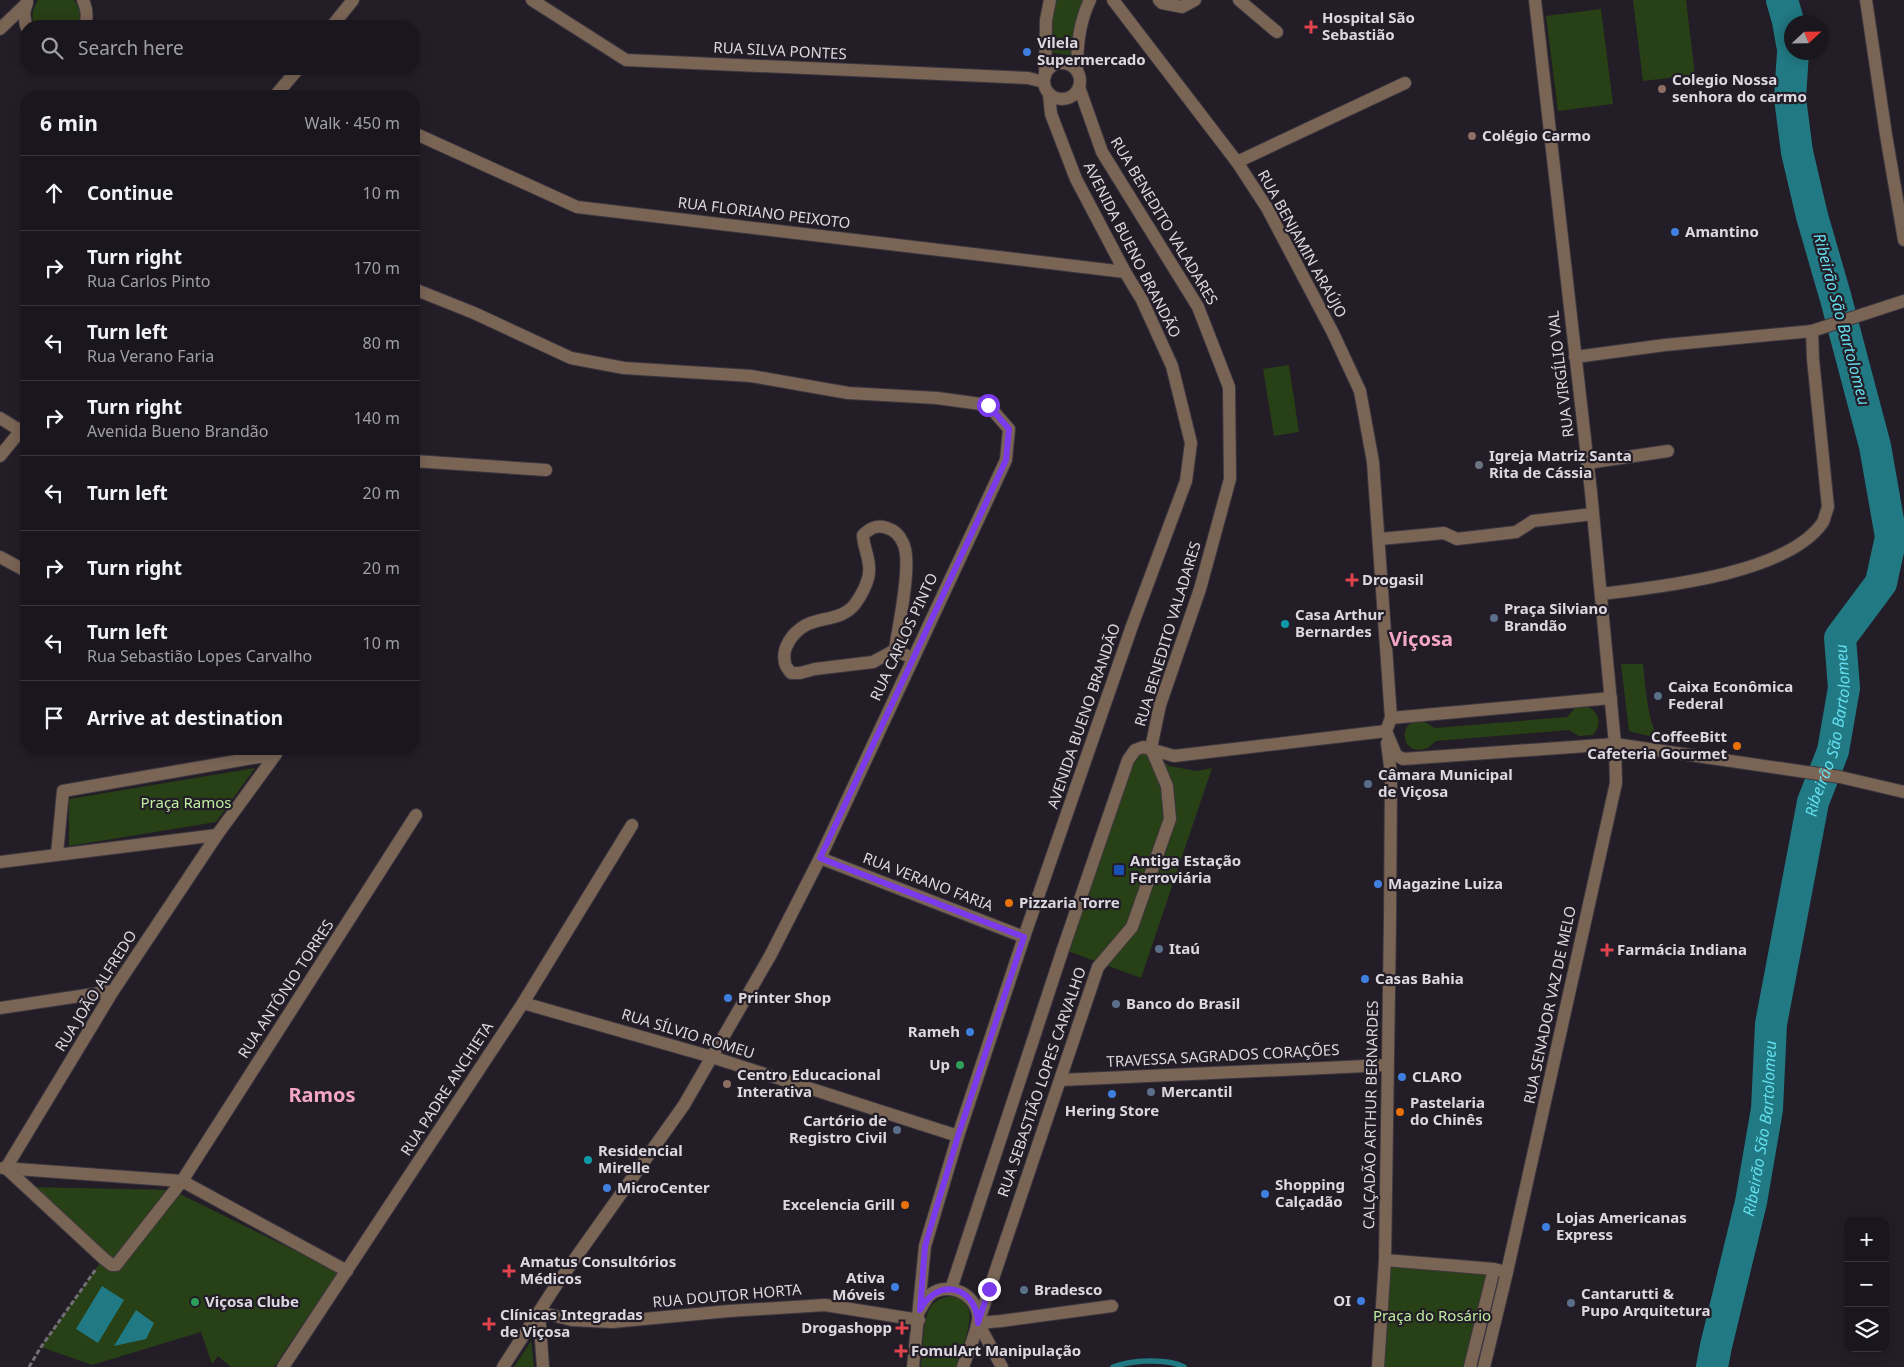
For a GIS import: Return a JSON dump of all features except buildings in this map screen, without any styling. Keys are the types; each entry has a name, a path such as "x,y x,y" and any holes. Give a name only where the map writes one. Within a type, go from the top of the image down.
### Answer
{"street":[{"path":"83,0 86,7 86,20"},
{"path":"337,20 353,0"},
{"name":"RUA SILVA PONTES","path":"532,0 626,60 1028,78 1046,84"},
{"name":"AVENIDA BUENO BRANDÃO","path":"913,1367 925,1246 958,1136 1024,937 1132,626 1186,482 1191,443 1172,366 1142,300 1125,272 1076,179 1051,114 1046,84 1046,20 1050,0"},
{"path":"1077,71 1069,64 1057,63 1047,70 1046,84 1060,99 1066,98 1079,88 1077,54 1082,17 1090,0"},
{"name":"RUA BENJAMIN ARAÚJO","path":"1113,0 1238,162 1267,208 1333,333 1360,391 1373,462 1380,539 1391,718"},
{"path":"1159,0 1162,3 1182,7 1195,0"},
{"path":"1239,0 1277,32"},
{"name":"RUA VIRGÍLIO VAL","path":"1535,0 1593,514 1615,744"},
{"path":"1866,0 1904,240"},
{"path":"25,20 24,14 28,1"},
{"path":"0,30 28,1"},
{"path":"280,90 293,75"},
{"path":"1238,162 1405,83"},
{"name":"RUA BENEDITO VALADARES","path":"1079,88 1102,152 1198,307 1229,387 1230,480 1200,589 1160,704 1151,748"},
{"name":"RUA FLORIANO PEIXOTO","path":"420,136 577,207 1125,272"},
{"name":"RUA CARLOS PINTO","path":"420,291 474,312 572,358 624,368 751,376 848,393 937,398 988,405 1009,429 1006,460 820,858 770,956 684,1105 539,1312 503,1367"},
{"path":"1575,357 1665,345 1812,331 1904,301"},
{"path":"1601,594 1690,581 1740,571 1769,561 1802,542 1820,525 1824,520 1828,507 1813,359 1812,331"},
{"path":"0,418 20,426"},
{"path":"0,456 20,432"},
{"path":"1587,463 1668,451"},
{"path":"420,462 546,470"},
{"path":"1380,539 1444,533 1457,540 1516,532 1533,521 1593,514"},
{"path":"881,525 894,530 904,543 907,561 895,650 873,662 815,669 800,673 791,672 785,664 785,648 793,636 805,625 822,619 837,617 854,606 870,572 863,544 863,534 870,528 881,525"},
{"path":"0,557 20,568"},
{"path":"895,650 912,658"},
{"path":"1611,698 1391,718 1386,731 1396,755 1403,759 1615,744 1840,776 1904,792"},
{"path":"951,1289 1128,760 1135,750 1142,747 1151,748 1174,756 1386,731"},
{"name":"CALÇADÃO ARTHUR BERNARDES","path":"1378,1367 1385,1260 1391,774 1386,731"},
{"name":"RUA SENADOR VAZ DE MELO","path":"1484,1367 1616,783 1615,744"},
{"name":"RUA SEBASTIÃO LOPES CARVALHO","path":"963,1367 1098,968 1132,927 1170,819 1167,786 1151,748"},
{"name":"RUA JOÃO ALFREDO","path":"58,854 63,791 270,755"},
{"name":"RUA JOÃO ALFREDO","path":"3,1168 113,991 217,835 275,755"},
{"name":"RUA ANTÔNIO TORRES","path":"103,1258 112,1265 116,1265 182,1181 416,815"},
{"name":"RUA PADRE ANCHIETA","path":"283,1367 522,1003 632,825"},
{"path":"0,862 217,835"},
{"name":"RUA VERANO FARIA","path":"820,858 1024,937"},
{"path":"0,1008 113,991"},
{"name":"RUA SÍLVIO ROMEU","path":"522,1003 712,1057 958,1136"},
{"name":"TRAVESSA SAGRADOS CORAÇÕES","path":"1061,1080 1387,1065"},
{"path":"3,1168 182,1181 347,1272"},
{"path":"3,1168 103,1258"},
{"path":"1385,1260 1494,1269 1507,1272"},
{"path":"1470,1367 1494,1269"},
{"path":"919,1315 932,1294 941,1290 951,1289 968,1297 978,1313 978,1323 1002,1367"},
{"name":"RUA DOUTOR HORTA","path":"539,1312 572,1320 612,1322 729,1311 825,1305 919,1315"},
{"path":"978,1323 1112,1306"},
{"path":"539,1312 543,1367"}],"path":[{"path":"29,1367 103,1258"}],"green space":[{"path":"38,0 74,0 80,13 80,20 33,20 35,6"},
{"path":"1053,0 1083,0 1077,16 1074,56 1048,52"},
{"path":"1633,0 1686,0 1695,75 1643,81"},
{"path":"1601,9 1613,104 1558,111 1546,16"},
{"path":"1289,365 1299,432 1274,436 1263,369"},
{"path":"1621,664 1643,664 1650,716 1653,726 1661,739 1629,731"},
{"path":"1589,707 1596,713 1599,724 1593,735 1579,736 1569,730 1436,741 1428,747 1417,750 1406,742 1406,730 1409,724 1416,721 1425,722 1435,728 1567,717 1575,708"},
{"path":"1151,751 1169,766 1197,771 1212,768 1141,978 1065,950 1135,752"},
{"name":"Praça Ramos","path":"255,768 216,822 69,846 69,799"},
{"name":"Viçosa Clube","path":"30,1187 172,1190 338,1272 274,1367 231,1367 218,1356 212,1364 201,1332 92,1365 41,1347 104,1257"},
{"name":"Praça do Rosário","path":"1387,1263 1493,1270 1470,1367 1380,1367"},
{"path":"951,1296 963,1300 969,1313 965,1342 956,1367 921,1367 925,1325 929,1309 937,1301"},
{"path":"531,1341 534,1367 514,1367"}],"water":[{"path":"102,1286 124,1300 98,1343 76,1329"},
{"path":"136,1310 154,1323 146,1339 114,1346"}],"waterway":[{"name":"Ribeirão São Bartolomeu","path":"1782,0 1786,15"},
{"name":"Ribeirão São Bartolomeu","path":"1712,1367 1751,1202 1767,1109 1771,1024 1813,802 1833,751 1844,688 1840,638 1881,583 1891,537 1875,446 1812,216 1797,152 1790,98 1792,60"},
{"path":"1113,1367 1149,1361 1168,1362 1184,1367"}],"place":[{"name":"Hospital São Sebastião","path":"1311,27"},
{"name":"Vilela Supermercado","path":"1027,52"},
{"name":"Colegio Nossa senhora do carmo","path":"1662,89"},
{"name":"Colégio Carmo","path":"1472,136"},
{"name":"Amantino","path":"1675,232"},
{"name":"Igreja Matriz Santa Rita de Cássia","path":"1479,465"},
{"name":"Drogasil","path":"1352,580"},
{"name":"Praça Silviano Brandão","path":"1494,618"},
{"name":"Casa Arthur Bernardes","path":"1285,624"},
{"name":"Caixa Econômica Federal","path":"1658,696"},
{"name":"CoffeeBitt Cafeteria Gourmet","path":"1737,746"},
{"name":"Câmara Municipal de Viçosa","path":"1368,784"},
{"name":"Antiga Estação Ferroviária","path":"1119,870"},
{"name":"Magazine Luiza","path":"1378,884"},
{"name":"Pizzaria Torre","path":"1009,903"},
{"name":"Itaú","path":"1159,949"},
{"name":"Farmácia Indiana","path":"1607,950"},
{"name":"Casas Bahia","path":"1365,979"},
{"name":"Printer Shop","path":"728,998"},
{"name":"Banco do Brasil","path":"1116,1004"},
{"name":"Rameh","path":"970,1032"},
{"name":"Up","path":"960,1065"},
{"name":"CLARO","path":"1402,1077"},
{"name":"Centro Educacional Interativa","path":"727,1084"},
{"name":"Mercantil","path":"1151,1092"},
{"name":"Hering Store","path":"1112,1094"},
{"name":"Pastelaria do Chinês","path":"1400,1112"},
{"name":"Cartório de Registro Civil","path":"897,1130"},
{"name":"Residencial Mirelle","path":"588,1160"},
{"name":"MicroCenter","path":"607,1188"},
{"name":"Shopping Calçadão","path":"1265,1194"},
{"name":"Excelencia Grill","path":"905,1205"},
{"name":"Lojas Americanas Express","path":"1546,1227"},
{"name":"Amatus Consultórios Médicos","path":"509,1271"},
{"name":"Ativa Móveis","path":"895,1287"},
{"name":"Bradesco","path":"1024,1290"},
{"name":"OI","path":"1361,1301"},
{"name":"Viçosa Clube","path":"195,1302"},
{"name":"Cantarutti & Pupo Arquitetura","path":"1571,1303"},
{"name":"Clínicas Integradas de Viçosa","path":"489,1324"},
{"name":"Drogashopp","path":"902,1328"},
{"name":"FomulArt Manipulação","path":"901,1351"}],"district":[{"name":"Viçosa","path":"1421,639"},
{"name":"Ramos","path":"322,1095"}],"route":[{"path":"988,405 1009,429 1006,460 820,858 1024,937 958,1136 925,1246 920,1310 932,1294 941,1290 951,1289 968,1297 974,1304 978,1313 978,1323 989,1289"}]}
